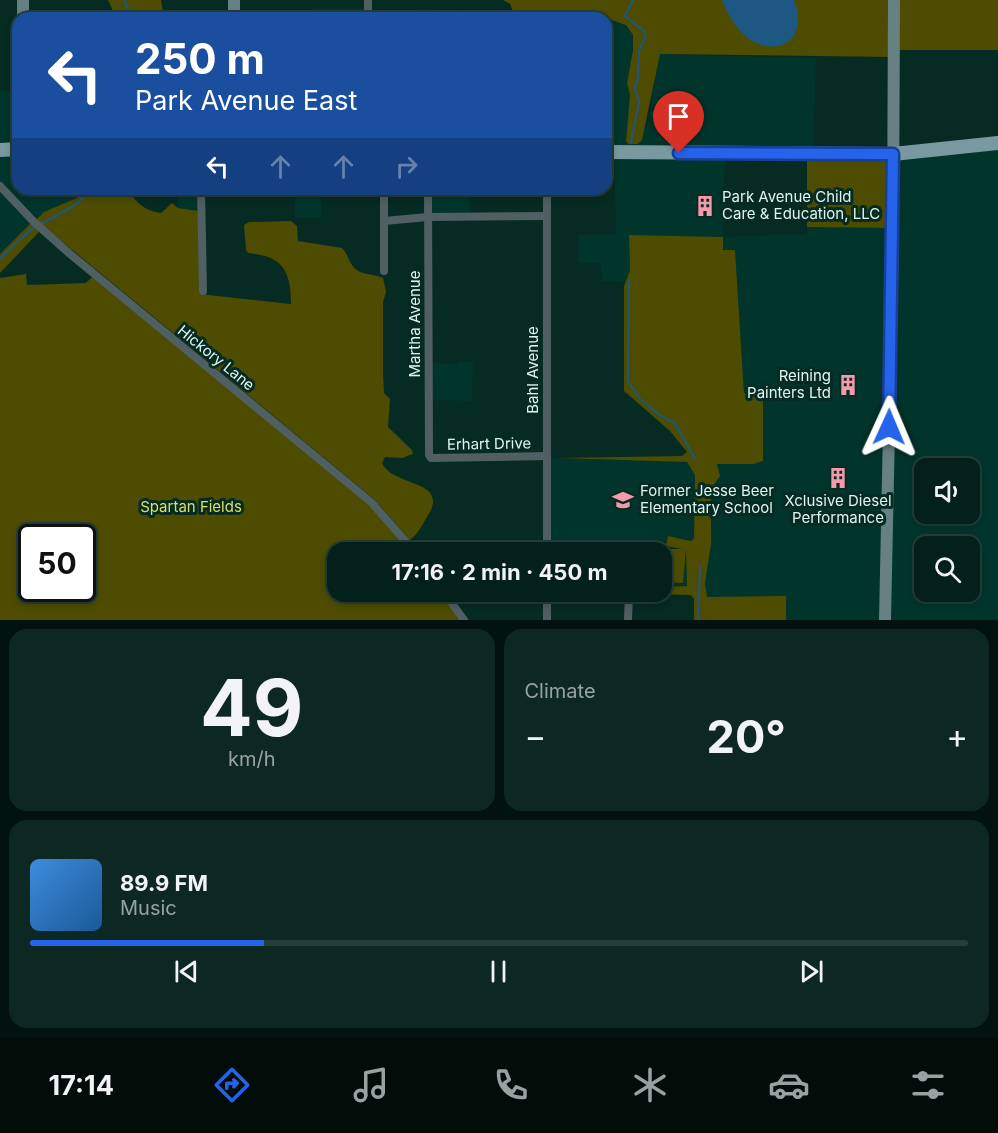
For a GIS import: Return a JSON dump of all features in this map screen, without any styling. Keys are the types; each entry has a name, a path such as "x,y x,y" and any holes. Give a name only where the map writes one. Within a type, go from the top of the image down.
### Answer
{"main road":[{"path":"885,620 894,0"},
{"path":"612,152 893,154 998,143"}],"street":[{"name":"Hickory Lane","path":"0,186 41,229 370,502 406,542"},
{"path":"201,195 203,291"},
{"path":"384,195 384,271"},
{"name":"Martha Avenue","path":"428,195 429,455 431,458"},
{"name":"Bahl Avenue","path":"547,195 547,542"},
{"path":"384,221 428,217 547,216"},
{"name":"Erhart Drive","path":"431,458 547,456"},
{"path":"451,602 464,620"},
{"path":"547,602 547,620"},
{"path":"628,620 629,602"}],"shaded area":[{"path":"312,8 364,8 364,12 312,12"},
{"path":"417,9 463,10 463,12 417,12"},
{"path":"612,20 626,24 633,35 633,50 627,83 630,95 626,141 648,125 660,54 816,58 813,149 725,150 723,237 629,235 630,270 625,282 602,281 601,263 579,263 579,235 616,235 614,149 612,149"},
{"path":"0,91 12,91 12,195 84,195 70,203 44,212 0,254"},
{"path":"998,148 998,620 786,620 786,597 707,597 705,583 711,544 711,489 720,476 717,464 754,464 763,461 763,394 744,393 735,250 723,250 723,237 806,234 807,227 888,228 889,160"},
{"path":"178,195 198,195 199,211 178,208"},
{"path":"295,195 321,195 321,218 295,218"},
{"path":"431,195 470,195 469,215 431,215"},
{"path":"458,361 473,362 472,401 432,400 432,363 458,364"},
{"name":"Former Jesse Beer Elementary School","path":"551,458 687,461 695,475 694,538 691,541 679,537 672,544 672,542 551,542"},
{"name":"Former Jesse Beer Elementary School","path":"672,549 688,551 687,586 672,587"}],"green space":[{"path":"108,0 161,0 163,12 113,12"},
{"path":"503,0 891,0 890,57 660,54 642,140 638,144 628,144 626,141 630,95 627,83 633,50 633,35 626,25 612,20 612,12 513,11 510,4"},
{"path":"898,0 998,0 998,50 898,50"},
{"path":"807,160 889,160 888,228 807,227"},
{"path":"84,195 132,195 142,206 161,213 172,203 178,208 199,211 200,294 291,304 289,282 277,261 248,253 246,250 244,225 249,222 291,221 297,226 298,241 342,248 355,269 383,278 386,292 383,302 383,372 384,393 390,399 388,427 412,450 413,454 402,458 385,457 382,463 388,471 418,485 432,496 433,505 413,538 410,540 374,499 36,220 44,212"},
{"path":"31,223 39,232 0,273 0,254"},
{"path":"629,235 723,237 723,250 735,250 744,393 763,394 763,461 754,464 717,464 720,476 711,489 711,544 705,583 707,597 786,596 786,620 694,620 694,599 691,595 672,595 672,587 687,586 686,549 683,583 672,582 672,549 682,549 672,547 672,542 667,542 668,536 691,541 694,538 695,475 687,462 558,458 682,456 687,452 670,431 624,391 624,286 630,270"},
{"name":"Spartan Fields","path":"26,274 27,285 86,283 92,277 369,504 402,542 327,542 327,602 447,602 460,620 0,620 0,278"}],"water":[{"path":"722,0 794,0 798,21 796,30 792,38 778,46 756,43 745,36 735,25"}],"waterway":[{"path":"124,0 129,12"},
{"path":"631,143 639,102 635,88 638,78 639,50 646,36 644,31 625,16 633,0"},
{"path":"0,258 30,230 72,207 87,195"},
{"path":"629,280 628,381 640,399 661,416 675,423 695,459"},
{"path":"698,620 700,567"}],"place":[{"name":"Park Avenue Child Care & Education, LLC","path":"705,206"},
{"name":"Reining Painters Ltd","path":"848,385"},
{"name":"Xclusive Diesel Performance","path":"838,478"},
{"name":"Former Jesse Beer Elementary School","path":"623,500"}],"route":[{"path":"679,153 893,154 889,427"}]}
